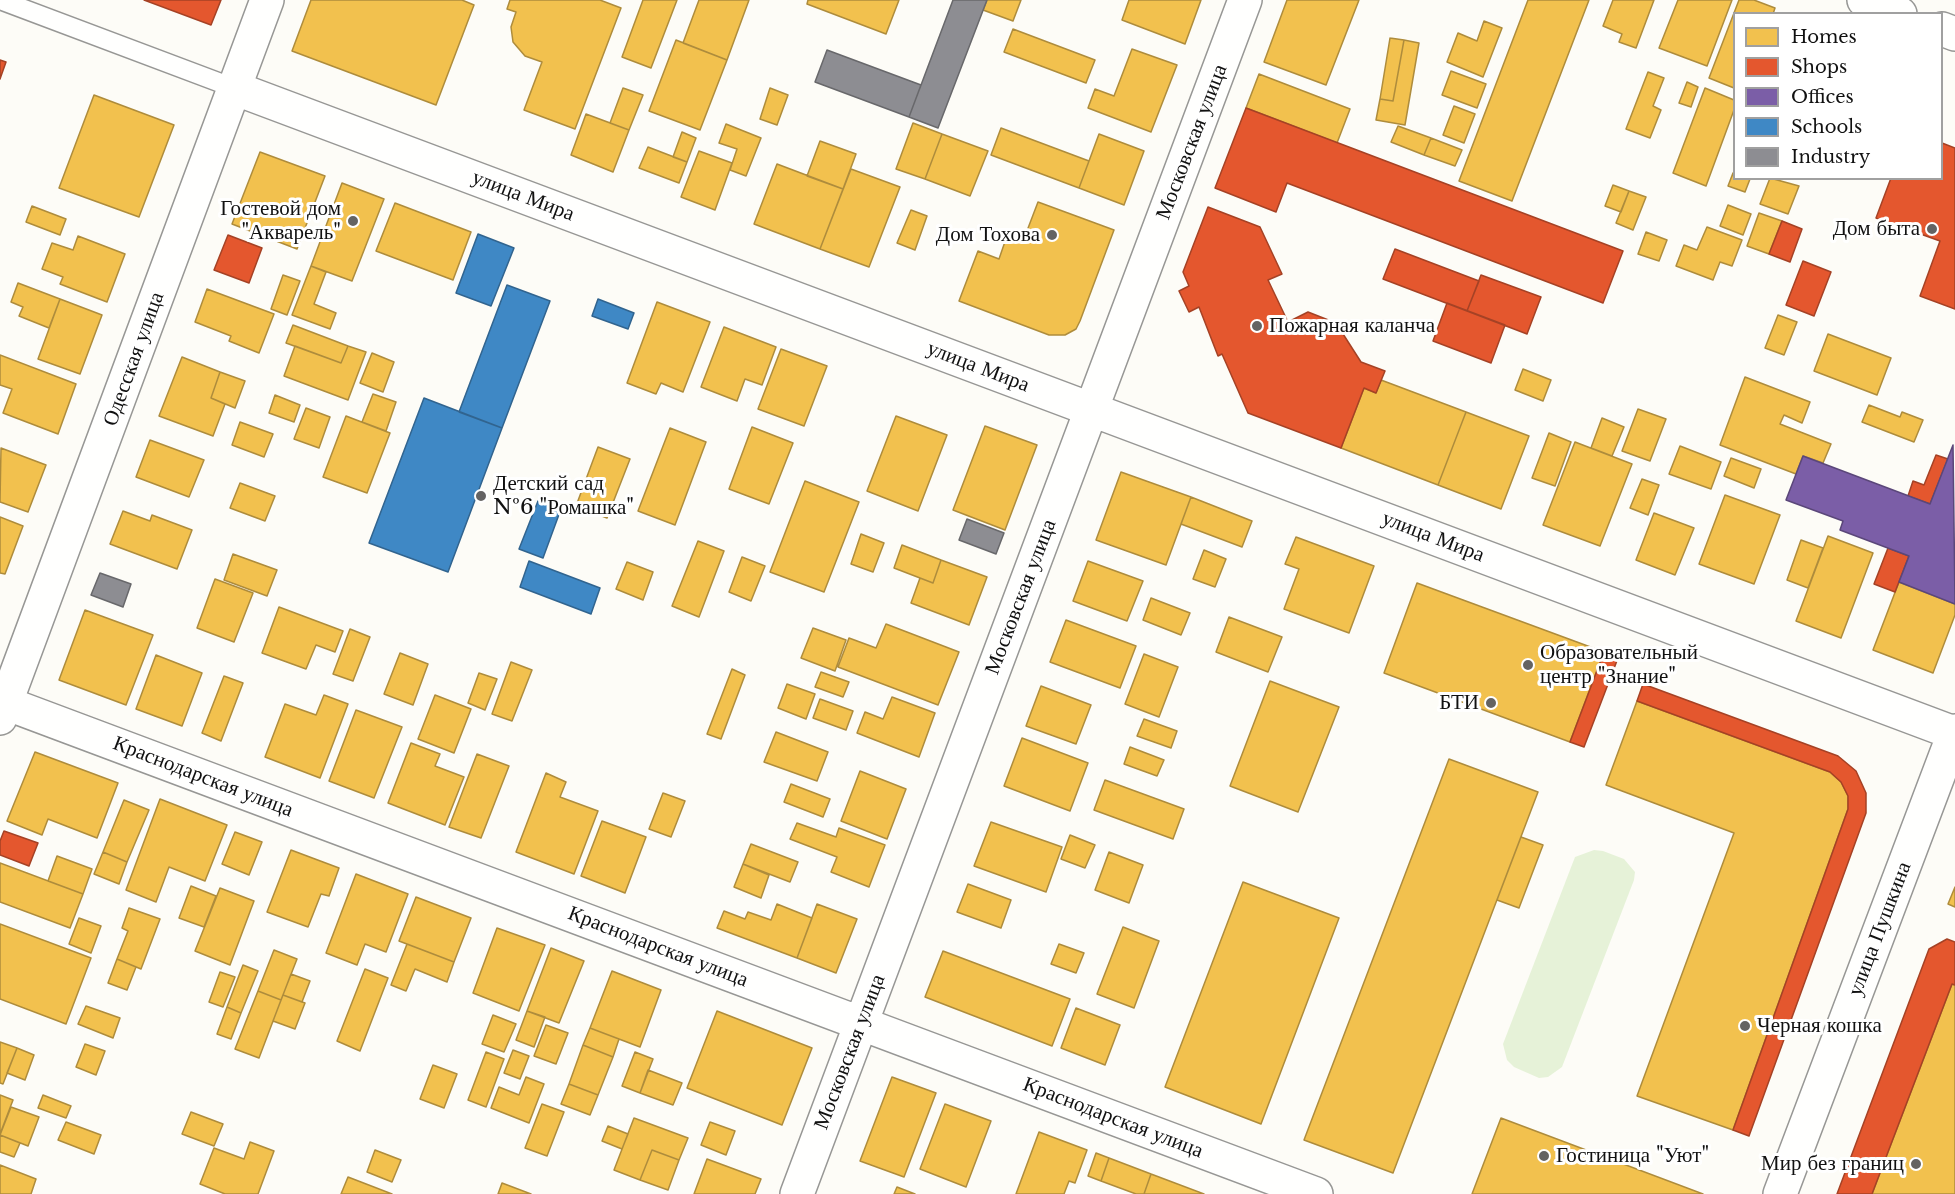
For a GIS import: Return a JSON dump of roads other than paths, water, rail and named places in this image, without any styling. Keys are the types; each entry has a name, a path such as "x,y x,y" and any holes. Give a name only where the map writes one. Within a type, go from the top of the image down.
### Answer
{"street":[{"name":"Одесская улица","path":"2,707 267,0"},
{"name":"Московская улица","path":"796,1194 1245,0"},
{"path":"1864,0 1895,12"},
{"name":"улица Мира","path":"234,88 1955,733"},
{"name":"Краснодарская улица","path":"2,707 861,1023 1316,1194"},
{"name":"улица Пушкина","path":"1780,1194 1955,733"}],"lane":[{"name":"улица Мира","path":"0,0 234,88"}],"place":[{"name":"Гостевой дом \"Акварель\"","path":"353,221"},
{"name":"Дом быта","path":"1932,229"},
{"name":"Дом Тохова","path":"1052,235"},
{"name":"Пожарная каланча","path":"1257,326"},
{"name":"Детский сад №6 \"Ромашка\"","path":"481,496"},
{"name":"Образовательный центр \"Знание\"","path":"1528,665"},
{"name":"БТИ","path":"1491,703"},
{"name":"Черная кошка","path":"1745,1026"},
{"name":"Гостиница \"Уют\"","path":"1544,1156"},
{"name":"Мир без границ","path":"1916,1164"}]}
